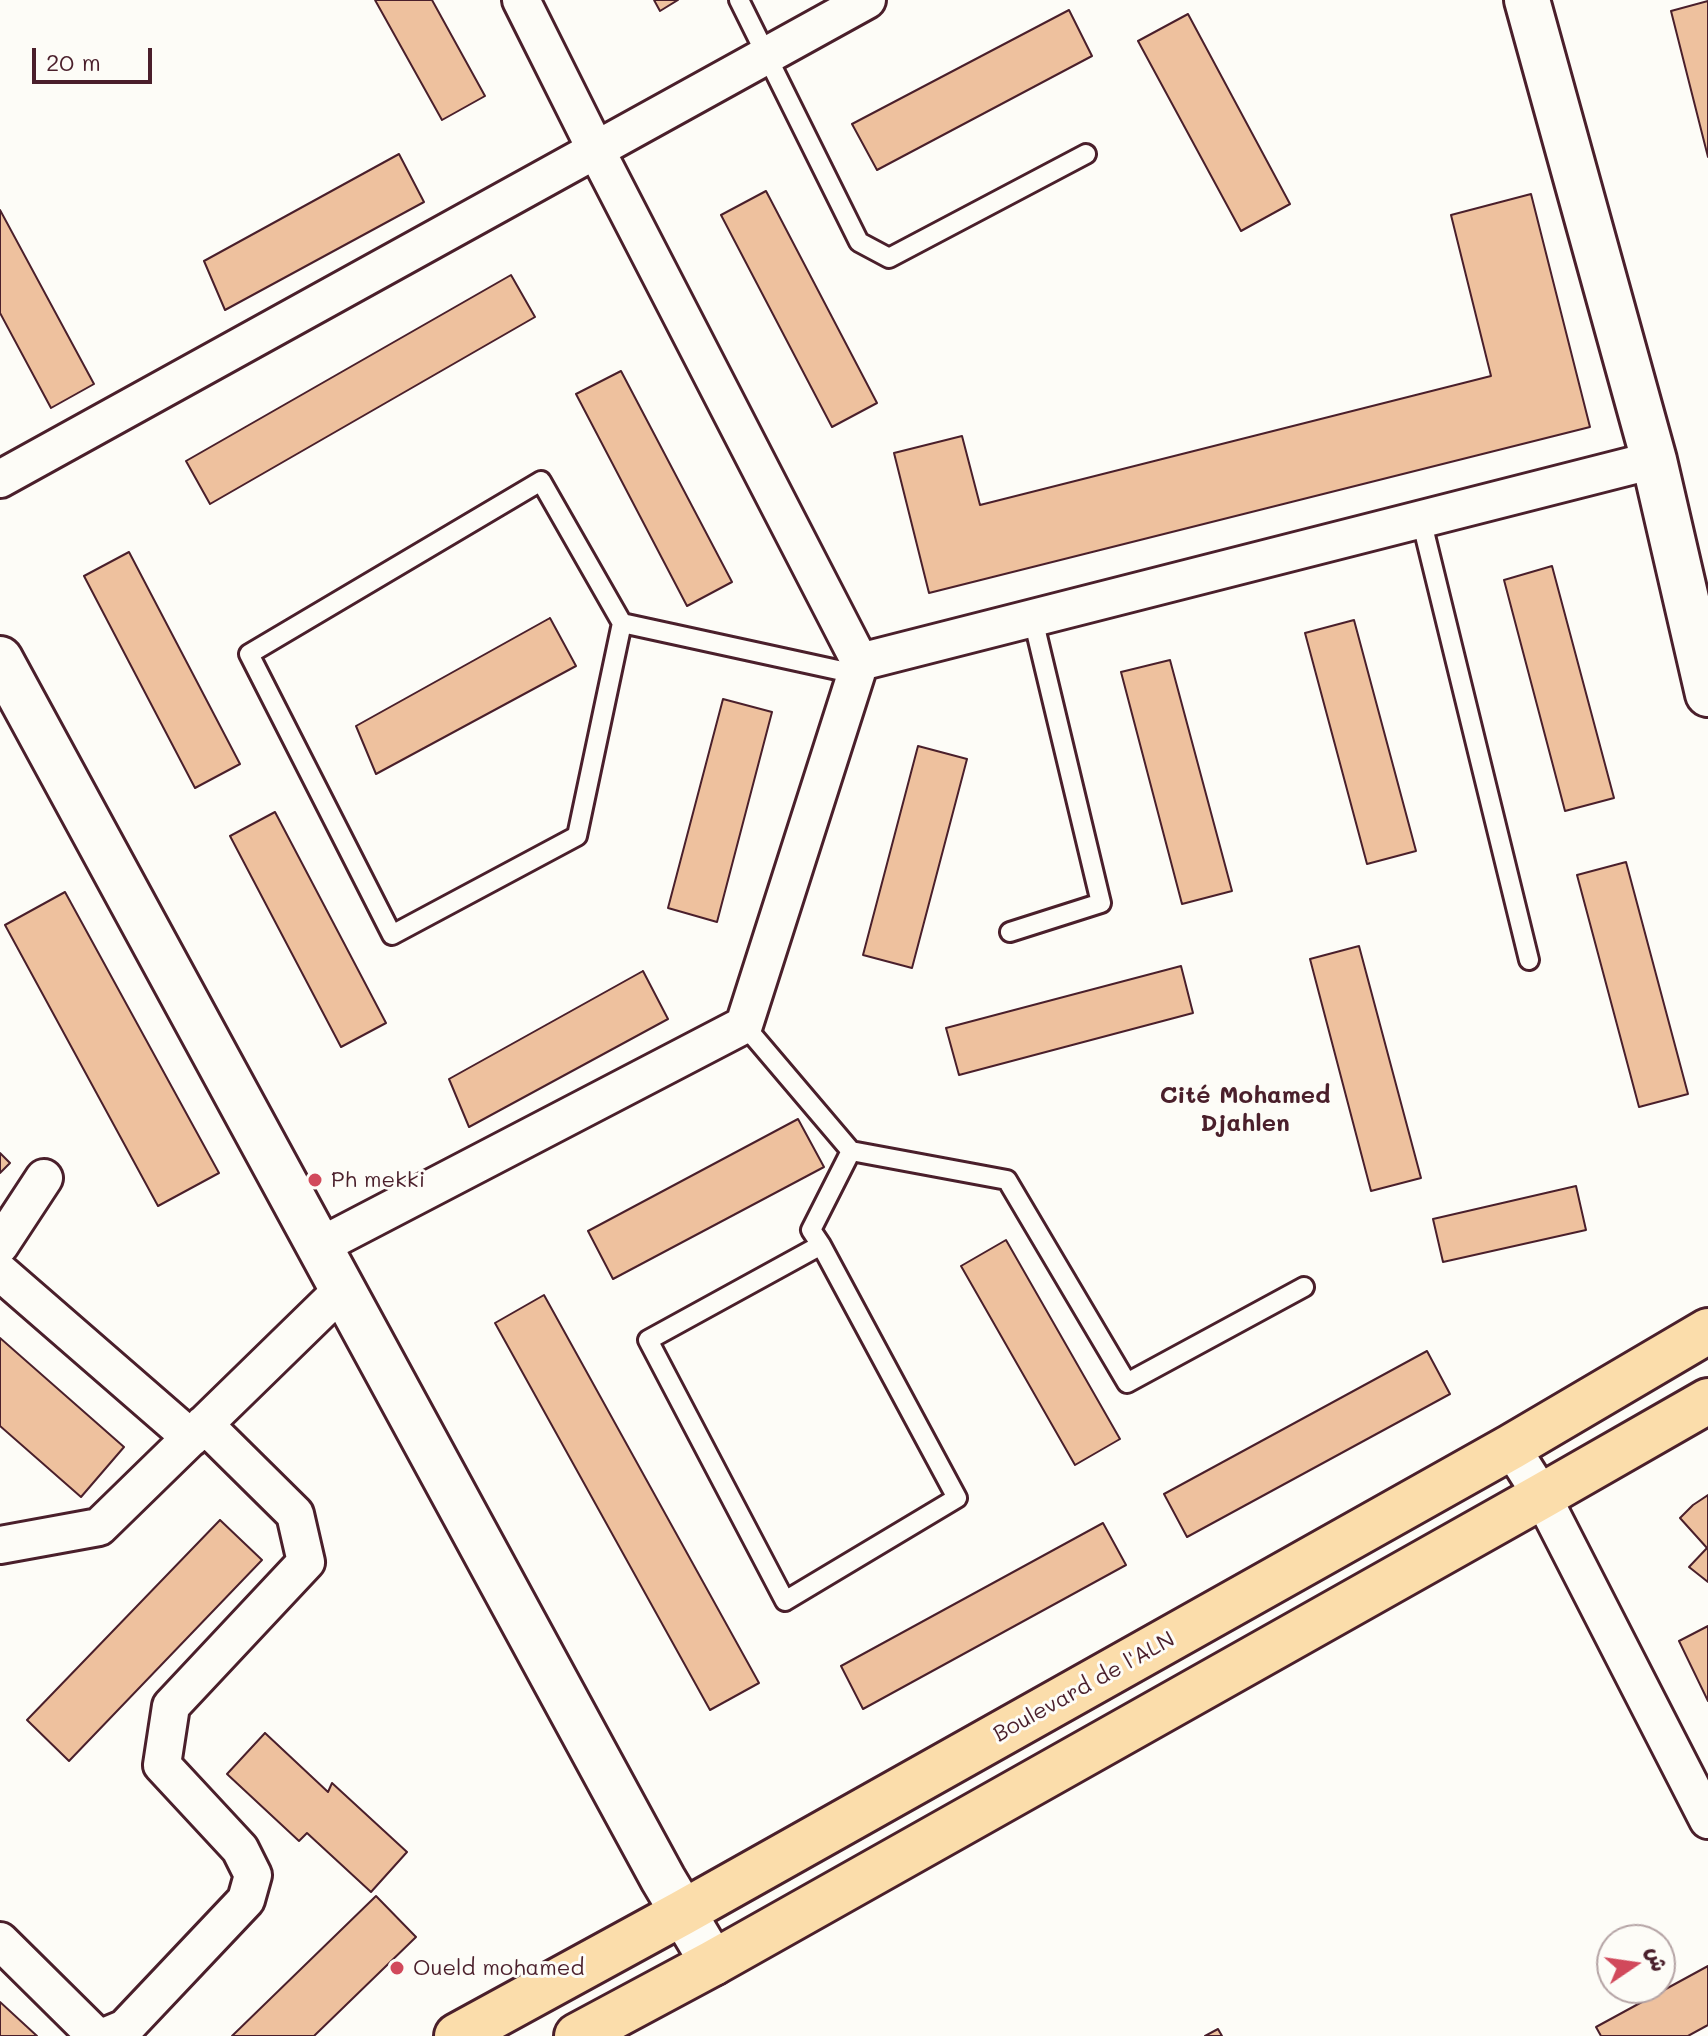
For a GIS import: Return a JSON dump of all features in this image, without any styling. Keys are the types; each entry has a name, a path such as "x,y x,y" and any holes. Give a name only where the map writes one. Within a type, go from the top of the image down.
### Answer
{"main road":[{"name":"Boulevard de l'ALN","path":"457,2036 1511,1447 1708,1331"},
{"path":"577,2036 713,1963 1708,1401"}],"street":[{"path":"320,1246 744,1025 858,668 521,0"},
{"path":"0,479 867,0"},
{"path":"1527,0 1654,460 1708,694"},
{"path":"858,668 1033,619 1654,460"},
{"path":"0,659 682,1913 713,1963"},
{"path":"0,1245 44,1178"},
{"path":"0,1272 198,1431 295,1514 306,1562 171,1706 162,1765 240,1849 253,1875 246,1900 125,2028 106,2036"},
{"path":"0,1545 99,1527 344,1288"},
{"path":"1511,1447 1542,1496 1708,1820"},
{"path":"0,1941 96,2036"}],"lane":[{"path":"739,0 859,242 889,258 1086,154"},
{"path":"622,623 577,836 392,935 249,654 541,481 622,623 858,668"},
{"path":"1421,519 1529,960"},
{"path":"1010,932 1101,903 1033,619"},
{"path":"744,1025 851,1151 1007,1180 1127,1383 1304,1287"},
{"path":"821,1245 648,1340 785,1601 957,1498 821,1245 811,1230 851,1151"}],"building":[{"path":"375,0 432,0 485,96 442,120"},
{"path":"654,0 678,0 660,11"},
{"path":"1708,1 1708,157 1671,11"},
{"path":"1069,10 1092,56 877,170 852,124"},
{"path":"1188,14 1290,204 1241,231 1138,41"},
{"path":"399,154 424,202 225,310 204,261"},
{"path":"766,191 877,403 832,427 721,215"},
{"path":"1531,194 1590,427 929,593 894,453 962,436 980,505 1491,376 1451,215"},
{"path":"0,210 94,384 51,408 0,313"},
{"path":"511,275 535,317 210,504 186,461"},
{"path":"621,371 732,582 687,606 576,394"},
{"path":"129,552 240,764 195,788 84,576"},
{"path":"1552,566 1614,798 1565,811 1504,580"},
{"path":"550,618 576,666 376,774 356,726"},
{"path":"1354,620 1416,851 1367,864 1305,633"},
{"path":"1170,660 1232,891 1182,904 1121,672"},
{"path":"723,699 772,712 717,922 668,908"},
{"path":"918,746 967,759 912,968 863,955"},
{"path":"275,812 386,1023 341,1047 230,836"},
{"path":"1626,862 1688,1094 1639,1107 1577,875"},
{"path":"65,892 219,1173 158,1206 5,925"},
{"path":"1359,946 1421,1178 1371,1191 1310,959"},
{"path":"1181,966 1193,1013 959,1075 946,1028"},
{"path":"643,971 668,1019 469,1127 449,1079"},
{"path":"798,1119 824,1167 613,1279 588,1231"},
{"path":"0,1153 10,1163 0,1173"},
{"path":"1576,1186 1586,1230 1443,1262 1433,1219"},
{"path":"1006,1240 1120,1439 1075,1465 961,1266"},
{"path":"544,1295 759,1683 710,1710 495,1323"},
{"path":"0,1338 124,1447 81,1497 0,1426"},
{"path":"1427,1351 1450,1394 1187,1537 1164,1494"},
{"path":"1708,1495 1708,1582 1689,1567 1707,1548 1680,1518"},
{"path":"220,1520 262,1560 69,1761 27,1720"},
{"path":"1103,1523 1126,1565 863,1709 841,1666"},
{"path":"1708,1626 1708,1701 1679,1641"},
{"path":"265,1733 328,1792 332,1783 407,1852 371,1892 307,1833 299,1841 227,1774"},
{"path":"376,1896 416,1937 314,2036 232,2036"},
{"path":"1708,1966 1708,2025 1688,2036 1601,2036 1596,2027 1638,2004 1676,2004 1676,1983"},
{"path":"0,2002 37,2036 0,2036"},
{"path":"1218,2029 1222,2036 1205,2036"}],"place":[{"name":"Ph mekki","path":"315,1180"},
{"name":"Oueld mohamed","path":"397,1968"}],"district":[{"name":"Cité Mohamed Djahlen","path":"1245,1110"}]}
